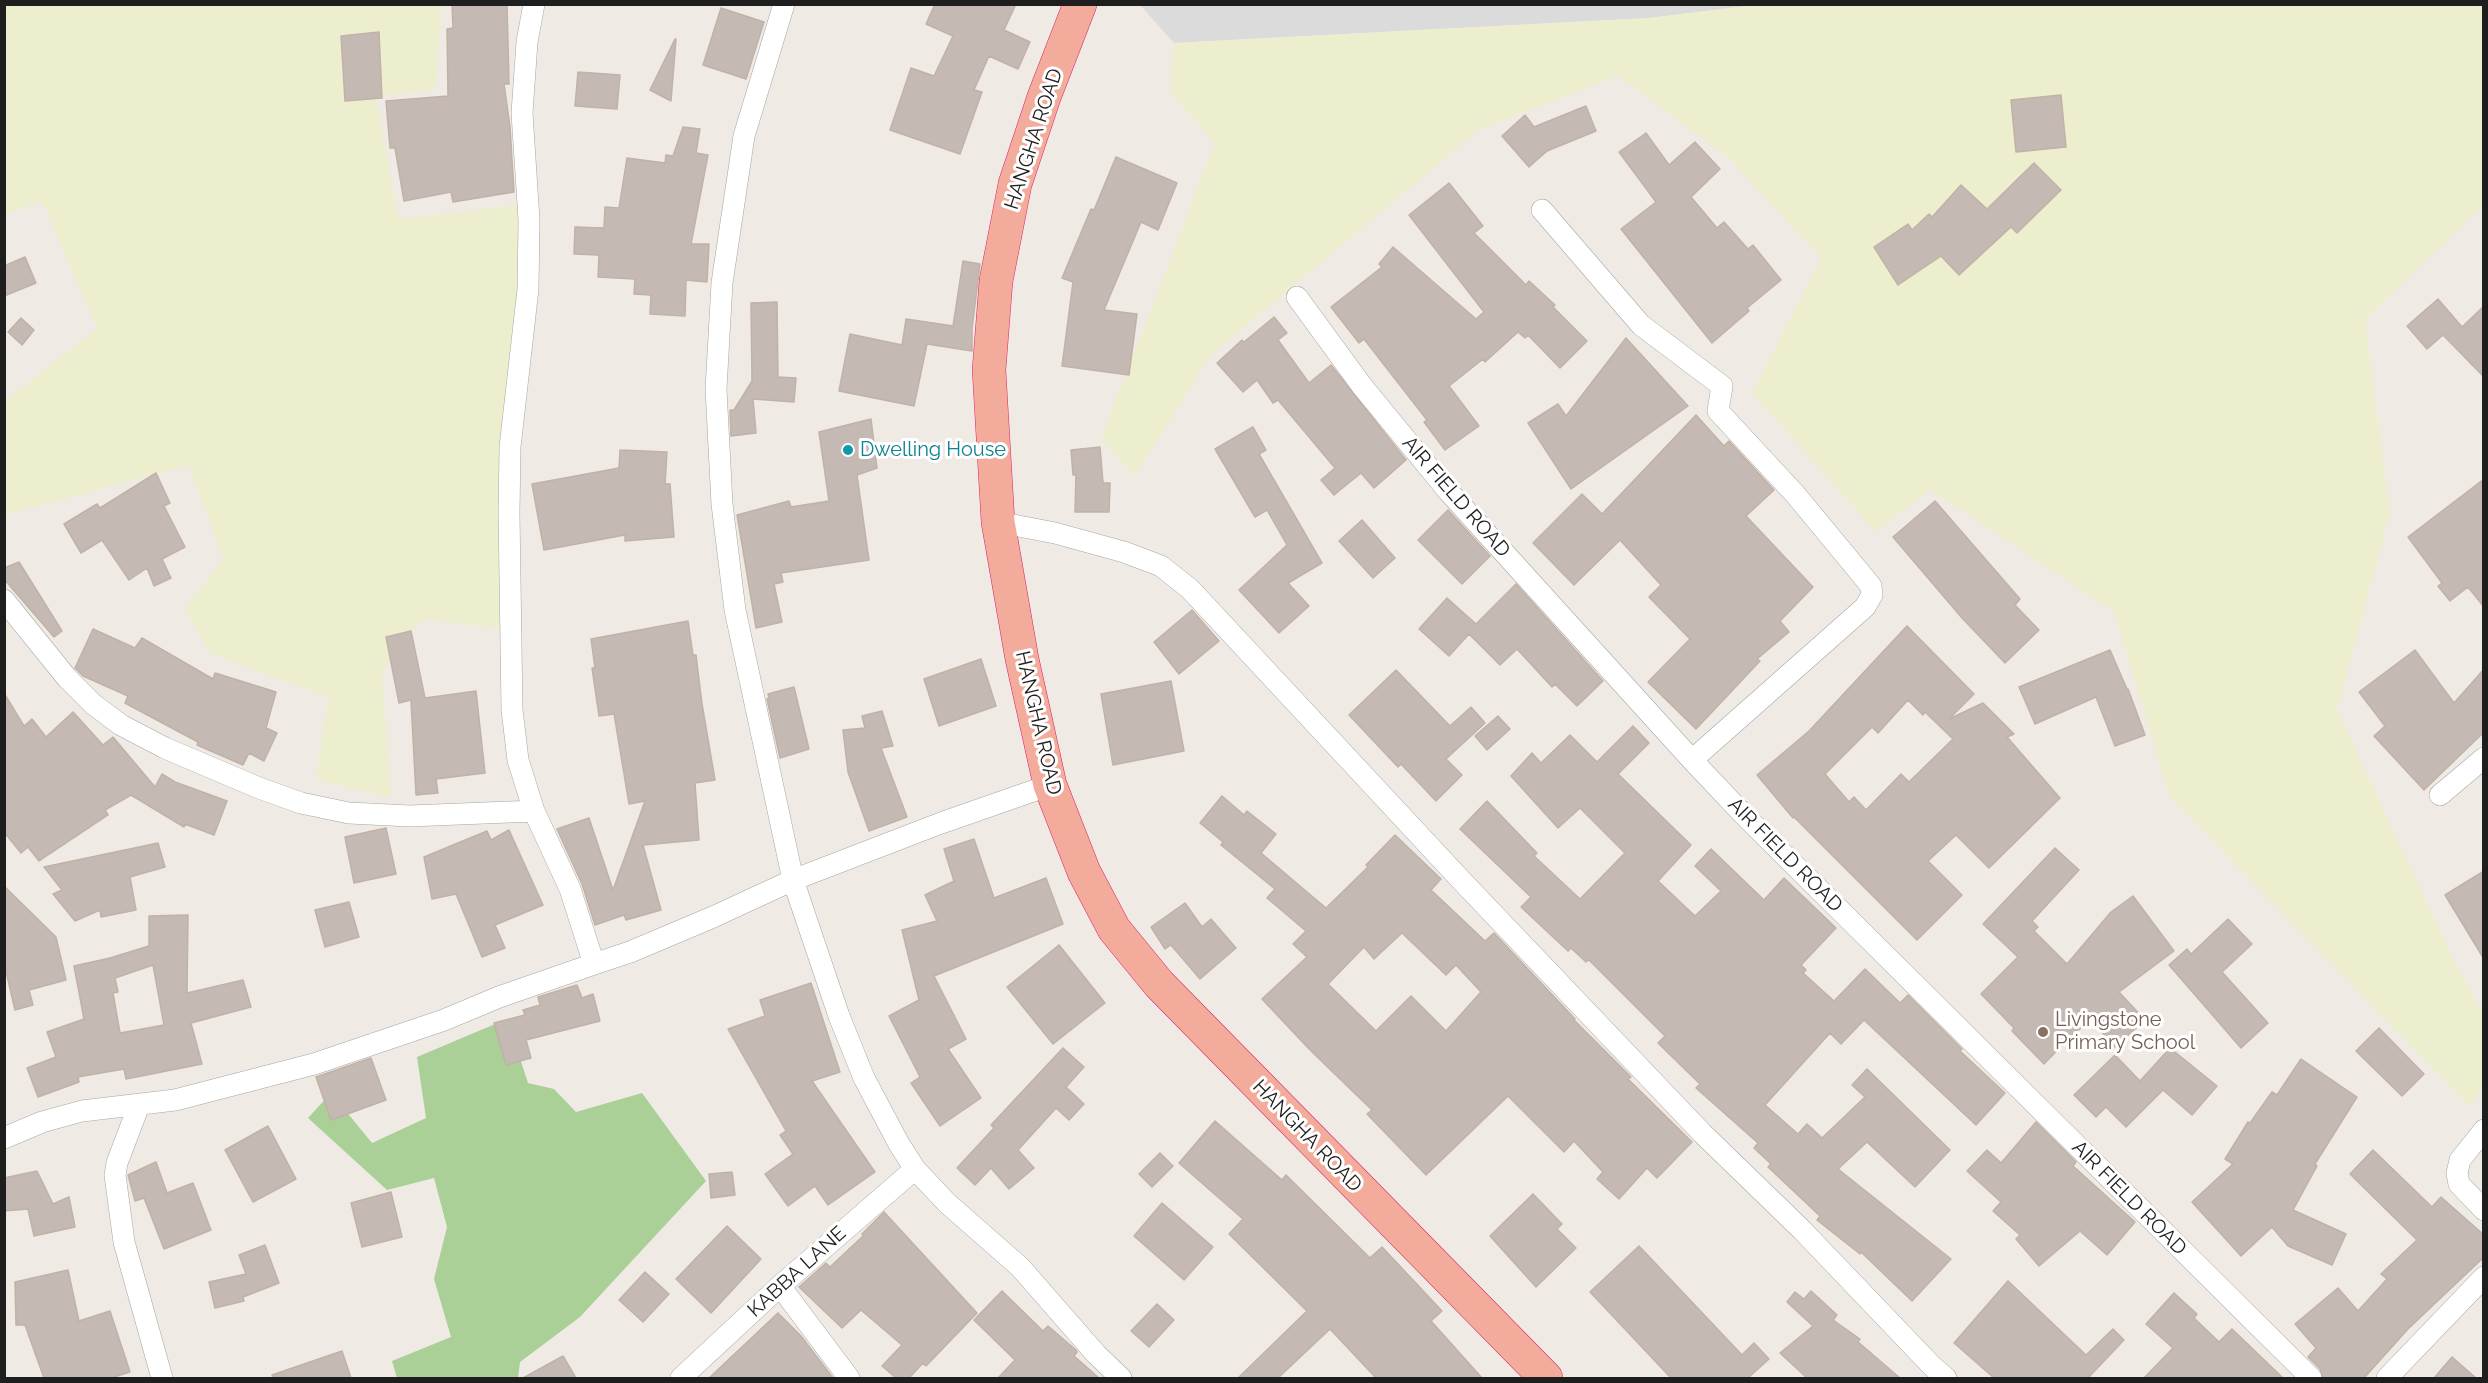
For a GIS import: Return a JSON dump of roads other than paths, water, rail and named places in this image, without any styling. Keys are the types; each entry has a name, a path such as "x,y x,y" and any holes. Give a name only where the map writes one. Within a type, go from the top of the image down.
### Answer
{"highway":[{"name":"HANGHA ROAD","path":"1080,4 1044,97 1016,184 996,281 989,370 998,522 1022,659 1050,785 1084,872 1113,929 1159,984 1546,1378"}],"street":[{"path":"534,4 527,42 522,114 529,220 528,289 510,447 512,710 518,760 534,811 570,889 594,964"},
{"path":"783,4 744,136 722,283 716,389 722,504 735,610 793,880 839,1016 860,1068 899,1144 915,1169 947,1203 1020,1267 1096,1354 1121,1378"},
{"path":"1542,210 1641,326 1722,386 1718,411 1795,494 1871,586 1872,595 1865,607 1692,760"},
{"name":"AIR FIELD ROAD","path":"1297,297 1362,386 1449,492 1692,760 1743,814 2311,1378"},
{"path":"998,522 1055,533 1124,552 1161,566 1190,589 1461,880 1703,1134 1802,1230 1946,1378"},
{"path":"7,607 67,678 93,704 121,725 165,748 259,788 300,803 349,813 410,816 534,811"},
{"path":"2440,795 2484,758"},
{"path":"4,1138 42,1122 82,1111 175,1100 314,1064 444,1020 499,997 630,952 793,880 941,823 1050,785"},
{"path":"139,1105 117,1163 116,1175 124,1242 162,1378"},
{"path":"2484,1130 2460,1160 2457,1173 2459,1184 2484,1210"},
{"name":"KABBA LANE","path":"681,1378 780,1286 915,1169"},
{"path":"2387,1378 2484,1277"},
{"path":"780,1286 849,1378"}],"place":[{"name":"Dwelling House","path":"848,450"},
{"name":"Livingstone Primary School","path":"2043,1032"}]}
